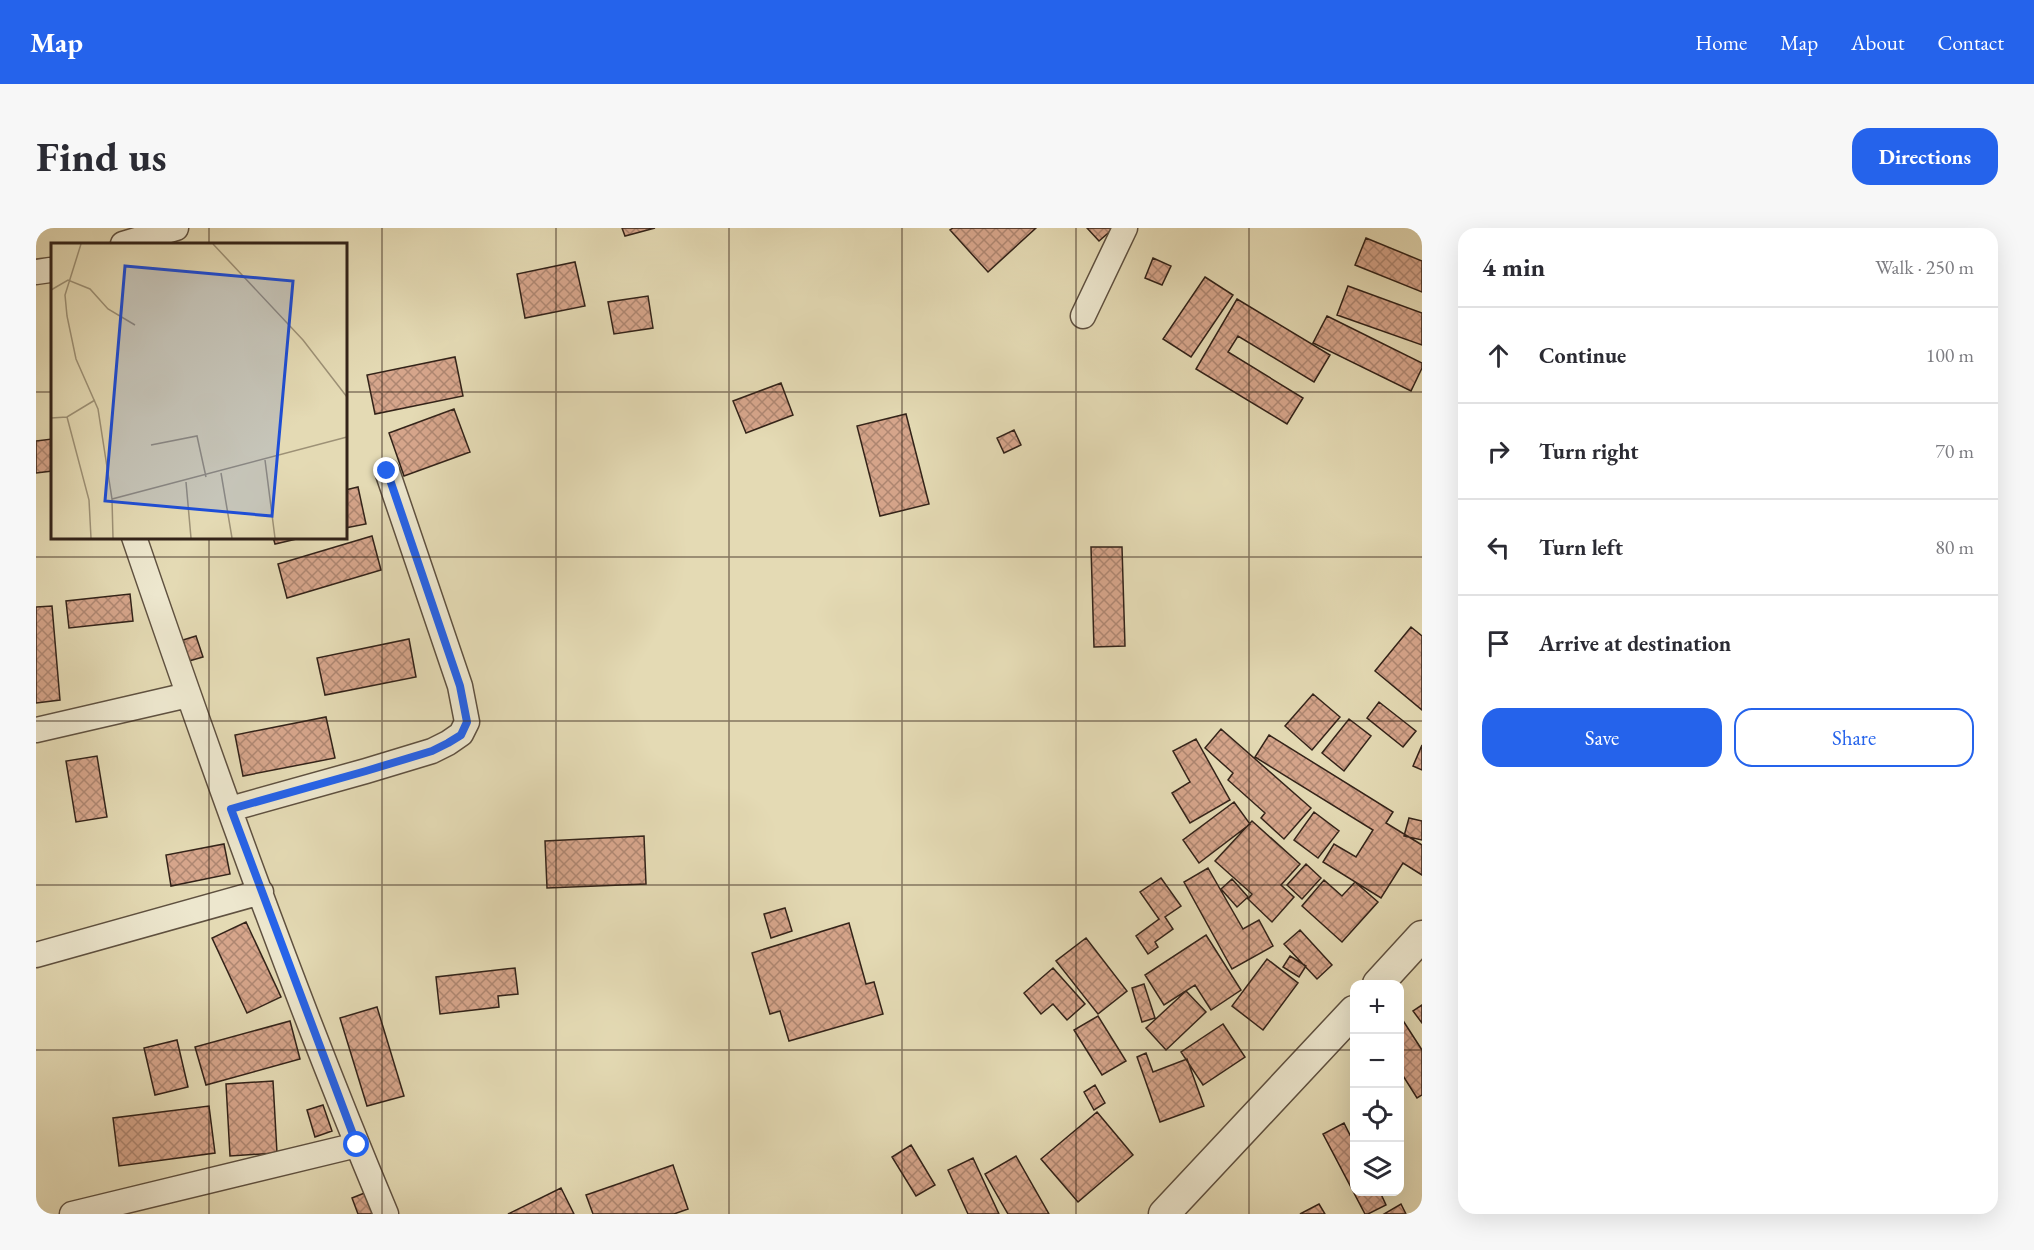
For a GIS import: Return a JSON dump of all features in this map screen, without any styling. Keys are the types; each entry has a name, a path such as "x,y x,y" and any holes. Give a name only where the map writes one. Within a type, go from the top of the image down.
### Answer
{"street":[{"path":"126,243 176,228"},
{"path":"1083,316 1125,228"},
{"path":"231,809 432,751 461,735 467,722 460,686 387,471"},
{"path":"134,538 188,695 261,892 357,1145 386,1214"},
{"path":"36,730 188,695"},
{"path":"36,955 261,892"},
{"path":"1382,980 1422,936"},
{"path":"1164,1214 1350,1015"},
{"path":"72,1214 357,1145"}],"building":[{"path":"622,228 655,228 625,236"},
{"path":"953,228 1036,228 988,272 950,230"},
{"path":"1087,228 1114,228 1099,241"},
{"path":"1366,238 1422,261 1422,292 1355,265"},
{"path":"1153,258 1171,266 1162,285 1145,278"},
{"path":"575,262 585,306 525,318 517,274"},
{"path":"1205,277 1233,295 1191,357 1163,339"},
{"path":"1348,286 1422,313 1422,345 1337,315"},
{"path":"648,296 653,328 614,334 608,302"},
{"path":"1237,299 1330,355 1314,382 1238,336 1228,352 1303,398 1287,424 1196,369"},
{"path":"1327,316 1422,363 1422,368 1411,391 1313,343"},
{"path":"455,357 463,396 375,414 367,375"},
{"path":"781,383 793,415 746,433 733,401"},
{"path":"454,409 470,452 404,476 389,433"},
{"path":"906,414 929,504 880,516 857,426"},
{"path":"1014,430 1021,445 1004,453 997,438"},
{"path":"51,439 51,471 36,473 36,441"},
{"path":"358,487 366,524 346,528 346,490"},
{"path":"372,536 381,570 287,598 278,564"},
{"path":"273,538 301,538 275,544"},
{"path":"1091,547 1122,547 1125,646 1094,647"},
{"path":"130,594 133,621 69,628 66,601"},
{"path":"52,606 60,700 36,703 36,607"},
{"path":"1411,627 1422,636 1422,710 1375,671"},
{"path":"196,636 203,657 189,661 183,640"},
{"path":"409,639 416,677 325,695 317,658"},
{"path":"1313,694 1340,717 1312,750 1285,726"},
{"path":"1379,702 1416,731 1403,747 1367,718"},
{"path":"326,717 335,758 243,776 235,735"},
{"path":"1349,719 1371,736 1344,771 1322,753"},
{"path":"1221,729 1311,808 1284,839 1261,818 1265,813 1228,780 1233,773 1205,748"},
{"path":"1269,735 1393,812 1386,823 1422,845 1422,875 1403,863 1381,898 1323,862 1334,844 1356,857 1373,830 1255,757"},
{"path":"1196,739 1230,800 1190,823 1172,793 1190,782 1173,751"},
{"path":"1422,745 1422,770 1413,766"},
{"path":"97,756 107,817 76,822 66,761"},
{"path":"1234,802 1250,824 1199,863 1183,840"},
{"path":"1314,812 1339,831 1318,858 1294,840"},
{"path":"1409,818 1422,821 1422,840 1404,836"},
{"path":"1252,821 1300,864 1281,885 1294,897 1272,922 1248,899 1252,894 1215,861"},
{"path":"644,836 646,884 547,888 545,841"},
{"path":"224,844 230,874 171,886 166,855"},
{"path":"1306,864 1321,878 1302,899 1287,885"},
{"path":"1208,868 1243,929 1259,920 1273,946 1232,969 1184,882"},
{"path":"1161,878 1181,906 1165,917 1173,929 1155,942 1158,947 1148,954 1136,936 1159,919 1140,892"},
{"path":"1232,879 1248,897 1237,907 1221,889"},
{"path":"1324,880 1342,896 1355,882 1378,902 1342,942 1302,906"},
{"path":"785,908 792,931 771,938 764,914"},
{"path":"246,922 281,997 247,1013 212,938"},
{"path":"849,923 866,984 874,982 883,1014 789,1041 780,1011 770,1014 752,953"},
{"path":"1300,930 1332,965 1317,979 1284,944"},
{"path":"1206,935 1241,990 1211,1010 1195,985 1164,1005 1145,975"},
{"path":"1086,938 1127,991 1098,1014 1056,961"},
{"path":"1290,956 1306,966 1299,977 1283,967"},
{"path":"1267,959 1298,983 1263,1030 1232,1006"},
{"path":"515,968 518,994 498,996 499,1007 440,1014 436,977"},
{"path":"1053,968 1085,1004 1067,1020 1053,1004 1041,1014 1024,993"},
{"path":"1144,984 1155,1018 1142,1022 1132,988"},
{"path":"1186,991 1206,1012 1166,1050 1146,1028"},
{"path":"1422,1005 1422,1023 1413,1011"},
{"path":"377,1007 404,1096 367,1106 340,1018"},
{"path":"1098,1016 1126,1061 1102,1075 1074,1030"},
{"path":"290,1021 300,1059 206,1085 195,1047"},
{"path":"1404,1022 1422,1050 1422,1095 1417,1098 1404,1077"},
{"path":"1223,1024 1245,1057 1203,1085 1181,1052"},
{"path":"177,1040 188,1087 155,1095 144,1048"},
{"path":"1146,1053 1153,1072 1187,1059 1204,1106 1160,1122 1137,1057"},
{"path":"273,1081 277,1153 230,1156 226,1084"},
{"path":"1095,1085 1105,1103 1094,1110 1084,1092"},
{"path":"323,1105 332,1131 315,1137 307,1110"},
{"path":"209,1106 215,1153 119,1166 113,1118"},
{"path":"1097,1112 1133,1155 1078,1202 1041,1159"},
{"path":"1344,1123 1350,1135 1350,1185 1323,1134"},
{"path":"911,1145 935,1185 916,1196 892,1157"},
{"path":"1016,1156 1049,1214 1008,1214 985,1174"},
{"path":"973,1158 999,1214 968,1214 948,1170"},
{"path":"673,1165 688,1209 674,1214 593,1214 586,1195"},
{"path":"561,1188 574,1214 508,1214"},
{"path":"367,1192 375,1214 358,1214 352,1198"},
{"path":"1356,1196 1382,1196 1386,1205 1365,1214"},
{"path":"1319,1204 1325,1214 1300,1214"},
{"path":"1401,1204 1406,1214 1384,1214"}],"route":[{"path":"357,1145 231,809 432,751 461,735 467,722 460,686 387,471"}]}
